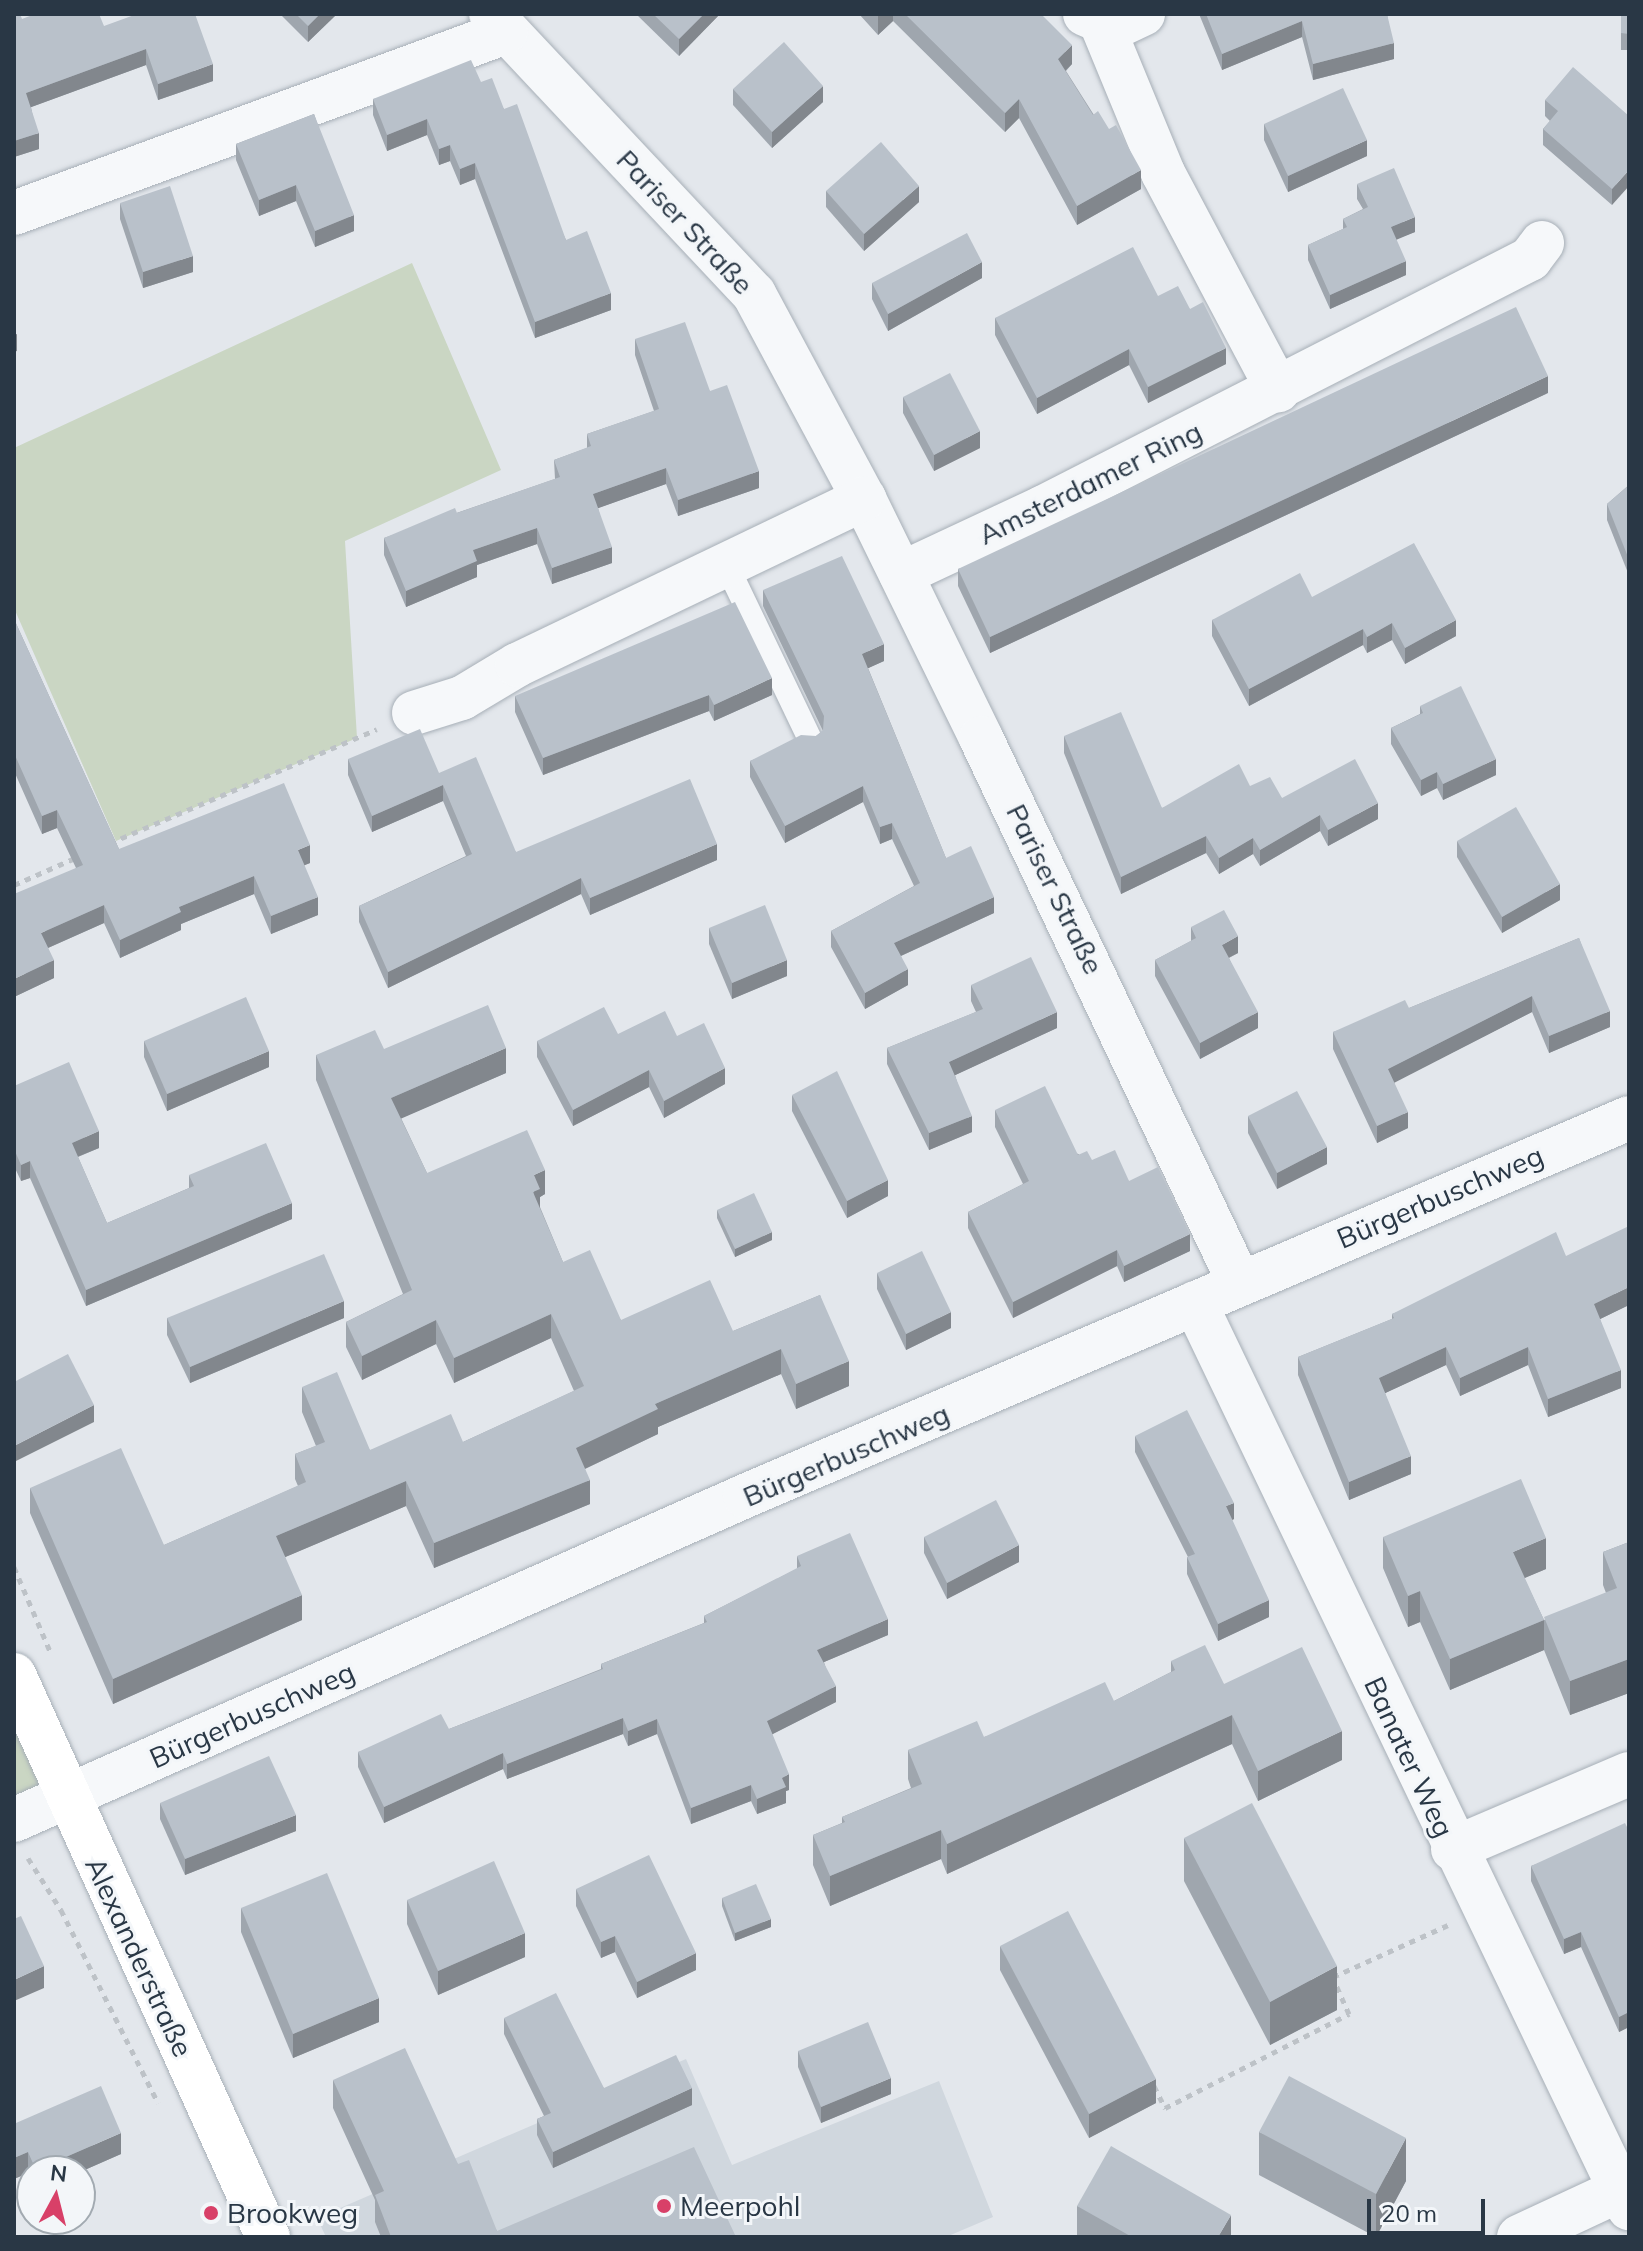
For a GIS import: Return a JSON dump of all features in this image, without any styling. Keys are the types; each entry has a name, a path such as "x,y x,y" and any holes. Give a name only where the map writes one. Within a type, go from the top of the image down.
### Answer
{"main road":[{"name":"Alexanderstraße","path":"14,1675 65,1796 268,2237"}],"street":[{"path":"1093,19 1128,24 1143,14"},
{"path":"1093,19 1163,173 1278,390"},
{"path":"14,213 499,23"},
{"name":"Pariser Straße","path":"499,23 754,294 901,574 1116,1014 1239,1282"},
{"name":"Amsterdamer Ring","path":"901,574 1278,390 1530,259 1542,243"},
{"path":"414,713 462,698 517,665 864,499"},
{"name":"Bürgerbuschweg","path":"65,1796 1239,1282 1629,1118"},
{"name":"Banater Weg","path":"1195,1303 1453,1849 1625,2199"},
{"path":"1453,1849 1629,1774"},
{"path":"14,1820 65,1796"},
{"path":"1519,2237 1625,2199"}],"lane":[{"path":"726,564 810,739"}],"path":[{"path":"102,847 414,713"},
{"path":"14,885 87,853"},
{"path":"14,1820 35,1874 61,1910 161,2109"},
{"path":"1151,2079 1165,2108 1349,2014 1332,1977 1484,1909"}],"shaded area":[{"path":"686,2059 732,2165 939,2081 993,2217 946,2237 326,2237 317,2218"}],"green space":[{"path":"412,263 501,470 345,541 357,738 116,841 14,608 14,448"},
{"path":"14,1690 65,1796 14,1819"}],"building":[{"path":"14,14 20,14 22,19 35,14 99,14 104,26 137,14 195,14 213,64 158,84 146,49 26,93 39,133 14,141"},
{"path":"296,14 320,14 308,26"},
{"path":"653,14 704,14 679,39"},
{"path":"905,14 1041,14 1072,45 1058,59 1093,115 1098,111 1109,129 1116,125 1141,170 1077,206 1019,99 1005,113"},
{"path":"1206,14 1387,14 1394,43 1313,64 1302,21 1222,54"},
{"path":"1621,14 1629,14 1629,34 1621,33"},
{"path":"784,42 823,86 772,132 733,89"},
{"path":"471,60 481,82 492,78 504,109 517,104 566,240 587,231 611,293 535,322 475,163 460,169 450,145 439,149 427,119 387,135 373,99"},
{"path":"1573,67 1629,116 1629,170 1612,189 1543,129 1558,111 1545,100"},
{"path":"1343,88 1367,140 1288,176 1264,124"},
{"path":"314,114 354,215 315,231 296,185 259,200 236,144"},
{"path":"881,142 919,186 864,234 826,191"},
{"path":"1394,168 1415,217 1391,227 1406,261 1330,295 1308,245 1347,227 1343,219 1368,207 1357,184"},
{"path":"170,186 193,256 143,272 120,203"},
{"path":"967,233 982,262 888,314 872,283"},
{"path":"1133,247 1158,296 1178,286 1190,309 1203,302 1226,348 1148,387 1129,349 1037,398 995,318"},
{"path":"1516,307 1548,376 990,637 958,569"},
{"path":"685,322 710,391 727,385 759,471 678,500 666,468 593,494 612,547 552,568 537,528 473,550 477,561 406,591 384,538 455,508 457,513 560,477 554,460 591,446 587,434 659,409 635,339"},
{"path":"950,373 980,431 934,455 903,397"},
{"path":"1629,485 1629,557 1628,557 1607,504"},
{"path":"1414,543 1456,620 1405,648 1392,623 1367,637 1363,629 1249,689 1212,620 1300,573 1312,597"},
{"path":"842,556 884,644 862,654 946,858 971,846 994,897 894,943 908,969 865,993 831,931 920,883 892,823 880,827 863,786 785,826 750,761 801,735 816,736 823,730 824,716 763,590"},
{"path":"735,602 772,678 714,705 709,695 543,758 515,696"},
{"path":"14,619 119,849 284,783 310,845 298,850 318,897 271,916 254,876 179,907 181,912 120,940 104,905 41,933 54,960 14,979 14,894 83,865 57,810 42,816 14,753"},
{"path":"1461,686 1496,759 1443,784 1437,772 1421,780 1391,728 1423,713 1420,706"},
{"path":"1121,712 1162,808 1239,764 1250,786 1270,777 1282,798 1355,759 1378,803 1328,830 1320,815 1260,850 1253,838 1219,858 1206,836 1121,877 1064,736"},
{"path":"420,729 439,773 476,757 516,852 690,779 717,844 590,898 581,878 388,972 359,906 472,854 443,785 372,816 348,759"},
{"path":"1516,807 1560,884 1502,917 1457,841"},
{"path":"765,905 787,960 732,983 709,928"},
{"path":"1224,910 1238,936 1222,945 1258,1012 1200,1043 1155,960 1196,938 1191,927"},
{"path":"1579,938 1610,1011 1549,1036 1532,996 1388,1069 1408,1112 1377,1126 1333,1032 1405,1000 1409,1008"},
{"path":"1031,957 1057,1012 949,1062 972,1116 929,1133 887,1048 983,1009 971,985"},
{"path":"246,997 269,1051 167,1094 144,1041"},
{"path":"488,1005 506,1048 391,1098 427,1173 527,1130 545,1170 534,1175 540,1189 533,1192 563,1262 590,1250 621,1320 710,1280 733,1331 820,1295 849,1361 796,1384 781,1349 655,1404 658,1409 576,1448 590,1480 434,1543 406,1481 276,1536 302,1595 113,1679 30,1488 121,1448 164,1545 306,1482 295,1454 325,1442 302,1387 337,1372 370,1450 451,1414 463,1442 584,1386 551,1314 454,1358 436,1320 362,1356 346,1322 412,1290 316,1055 375,1030 384,1049"},
{"path":"604,1007 618,1034 665,1011 677,1036 704,1023 725,1068 664,1101 649,1070 573,1110 537,1041"},
{"path":"69,1062 99,1131 72,1143 107,1223 194,1186 189,1175 266,1143 292,1203 86,1290 30,1161 21,1165 14,1149 14,1086"},
{"path":"837,1071 888,1180 847,1201 792,1095"},
{"path":"1045,1086 1078,1155 1087,1151 1092,1160 1115,1150 1129,1181 1158,1167 1190,1234 1124,1266 1117,1250 1013,1302 968,1212 1029,1181 995,1110"},
{"path":"1297,1091 1327,1147 1277,1173 1248,1116"},
{"path":"754,1193 772,1232 735,1249 717,1210"},
{"path":"1629,1226 1629,1287 1594,1304 1621,1370 1548,1399 1528,1347 1460,1378 1446,1347 1379,1378 1411,1456 1349,1482 1298,1357 1394,1318 1392,1314 1556,1232 1566,1256"},
{"path":"922,1251 951,1312 906,1334 877,1273"},
{"path":"324,1254 344,1301 190,1367 167,1318"},
{"path":"68,1354 94,1405 14,1446 14,1382"},
{"path":"1187,1410 1234,1503 1226,1506 1269,1600 1218,1624 1187,1557 1195,1554 1135,1436"},
{"path":"1521,1479 1546,1538 1513,1552 1544,1620 1450,1659 1420,1591 1408,1596 1383,1537"},
{"path":"996,1500 1019,1545 947,1583 924,1537"},
{"path":"850,1533 888,1619 817,1650 836,1686 767,1721 789,1774 782,1778 786,1787 757,1799 751,1785 691,1808 657,1719 628,1731 623,1718 507,1764 503,1753 384,1807 358,1752 441,1714 449,1729 603,1669 601,1664 707,1622 704,1616 801,1566 797,1556"},
{"path":"1629,1542 1629,1659 1570,1681 1544,1617 1617,1588 1603,1552"},
{"path":"1205,1645 1224,1684 1302,1647 1342,1731 1258,1771 1232,1715 947,1844 941,1830 830,1876 813,1835 845,1822 842,1817 922,1784 908,1750 977,1721 984,1737 1105,1682 1114,1701 1175,1670 1171,1661"},
{"path":"269,1756 296,1815 185,1859 160,1803"},
{"path":"1252,1803 1337,1966 1270,2002 1184,1838"},
{"path":"1625,1823 1629,1831 1629,2012 1619,2017 1581,1932 1564,1939 1531,1866"},
{"path":"649,1855 696,1953 637,1982 615,1936 601,1942 576,1889"},
{"path":"494,1861 525,1933 438,1971 407,1900"},
{"path":"327,1873 379,1998 293,2034 241,1908"},
{"path":"756,1884 771,1919 735,1933 722,1898"},
{"path":"1068,1911 1156,2079 1089,2114 1000,1946"},
{"path":"21,1916 44,1966 14,1980 14,1919"},
{"path":"556,1993 604,2088 676,2055 692,2088 553,2152 537,2119 551,2113 504,2018"},
{"path":"868,2022 891,2078 821,2107 798,2051"},
{"path":"405,2048 458,2164 469,2160 497,2231 694,2147 736,2237 391,2237 375,2195 384,2191 333,2080"},
{"path":"1289,2076 1406,2138 1376,2194 1259,2132"},
{"path":"101,2086 121,2133 70,2155 29,2155 28,2152 14,2158 14,2119 16,2123"},
{"path":"1111,2146 1231,2215 1218,2237 1132,2237 1077,2206"}],"place":[{"name":"Meerpohl","path":"664,2206"},
{"name":"Brookweg","path":"211,2213"}]}
